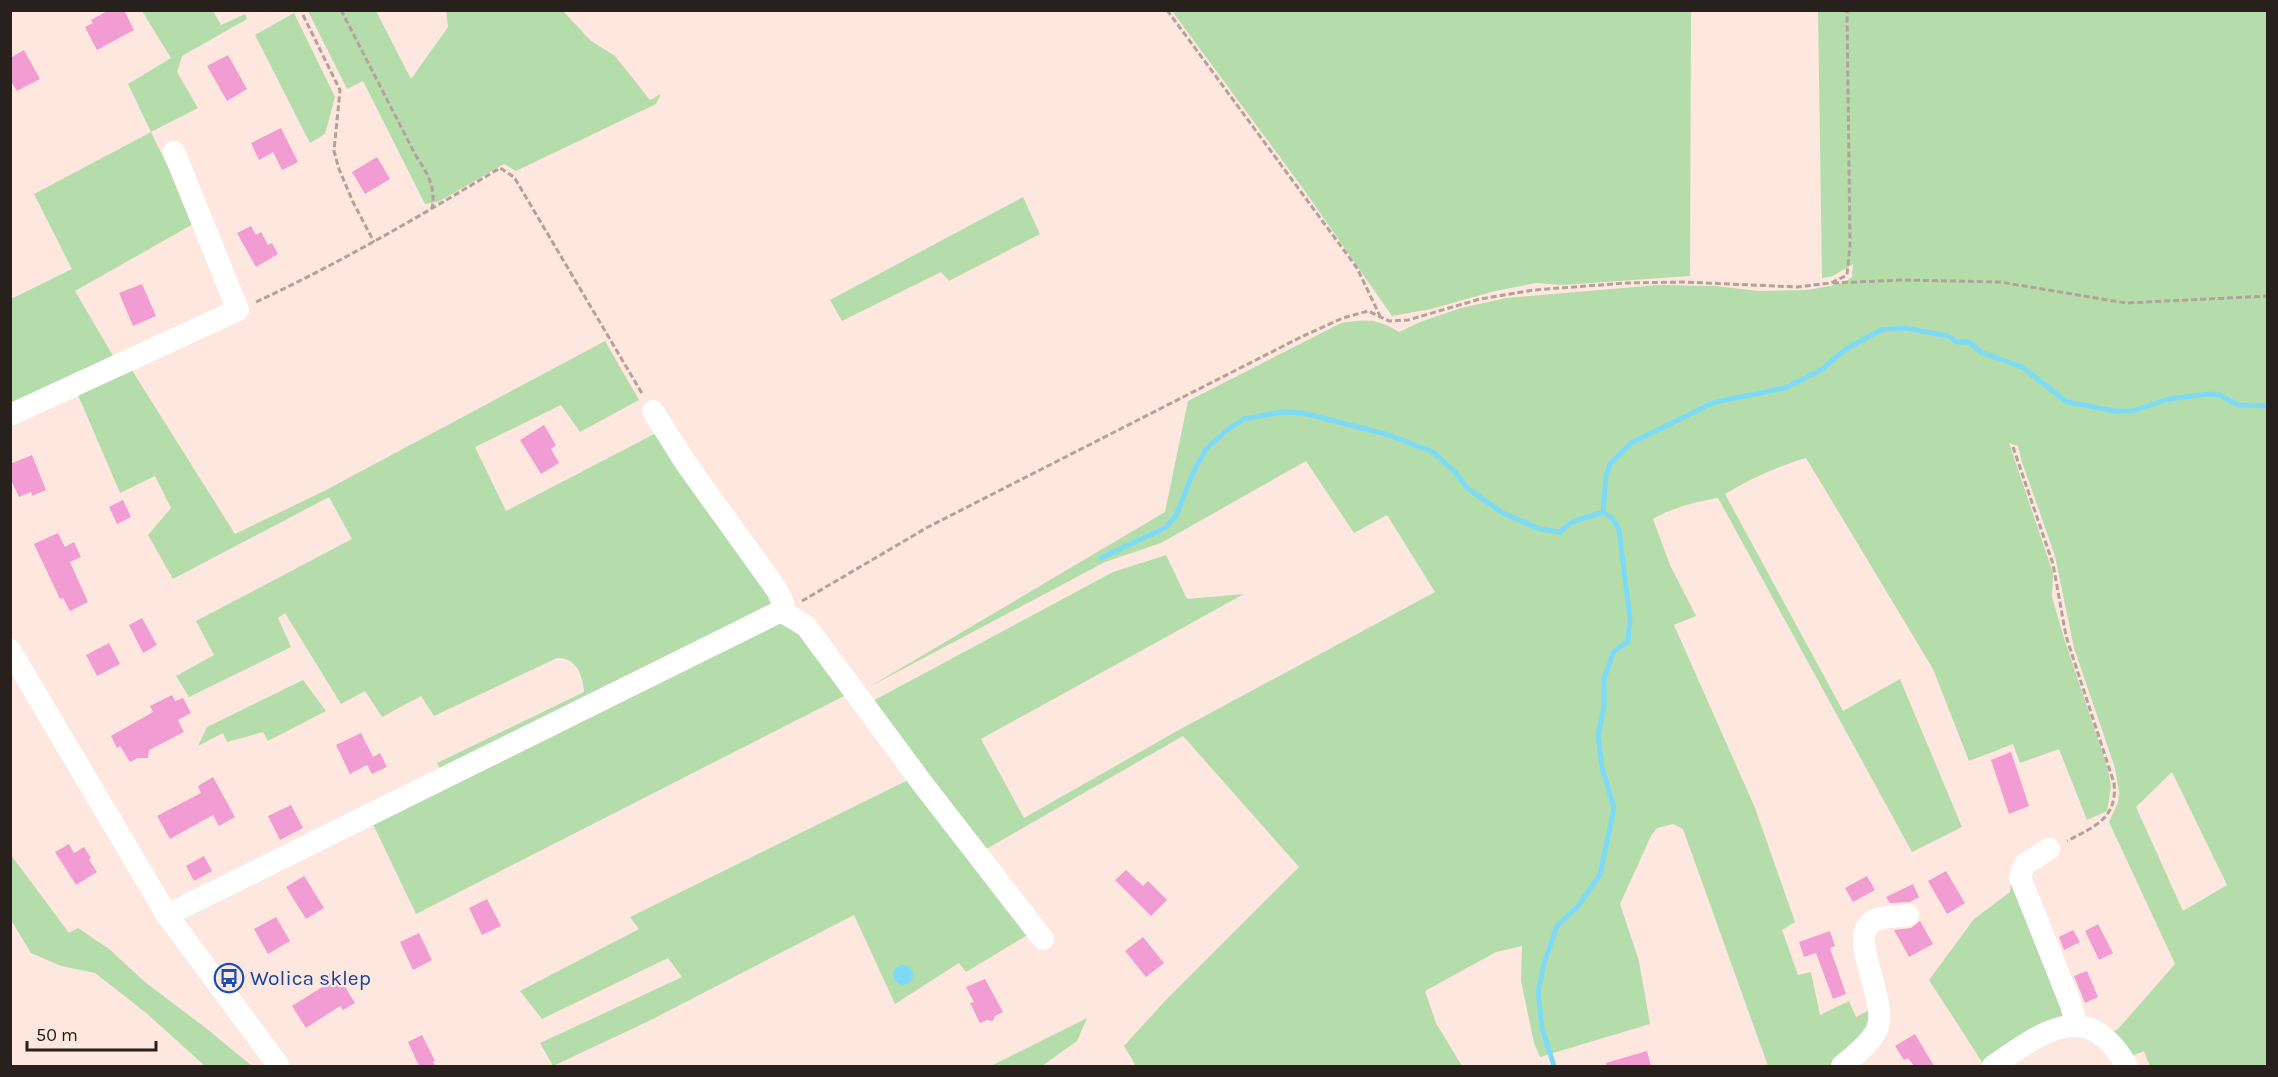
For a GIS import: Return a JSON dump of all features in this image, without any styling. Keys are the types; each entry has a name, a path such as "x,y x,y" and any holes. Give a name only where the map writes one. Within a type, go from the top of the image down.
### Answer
{"street":[{"path":"10,415 238,310 174,152"},
{"path":"167,915 781,611 783,603 777,590 685,462 653,411"},
{"path":"781,611 806,626 922,783 1043,939"},
{"path":"10,650 167,915 279,1066"},
{"path":"2049,849 2024,866 2020,877 2071,1005 2074,1016 2072,1025"},
{"path":"1842,1066 1872,1037 1879,1022 1879,1002 1864,950 1866,929 1872,922 1880,919 1908,915"},
{"path":"1993,1066 2043,1034 2072,1025 2088,1028 2103,1035 2127,1066"}],"path":[{"path":"341,10 433,186 432,209"},
{"path":"1167,10 1357,268 1380,316"},
{"path":"1831,283 1847,275 1851,245 1847,10"},
{"path":"303,15 340,90 334,151 339,170 353,202 374,242"},
{"path":"238,310 374,242 501,168 514,177 653,411"},
{"path":"781,611 928,527 1300,337 1343,318 1368,311 1389,321 1408,320 1480,299 1534,290 1626,283 1684,282 1797,286 1902,280 2000,282 2126,303 2268,296"},
{"path":"2013,447 2053,564 2066,636 2106,754 2115,792 2113,805 2106,817 2049,849"}],"green space":[{"path":"142,11 213,11 221,25 245,14 247,19 182,56 177,72 198,108 151,132 128,84 171,58"},
{"path":"308,11 376,11 411,79 448,27 446,11 563,11 591,41 615,56 650,100 661,94 656,104 516,171 504,164 438,202 425,204 363,81 347,89"},
{"path":"1172,11 1691,11 1690,276 1562,285 1536,283 1495,291 1431,309 1392,316 1302,187"},
{"path":"1818,11 2267,11 2267,1066 2150,1066 2144,1051 2129,1057 2108,1034 2118,1029 2175,964 2109,822 2118,802 2119,792 2115,768 2074,648 2055,556 2018,446 2009,443 2053,573 2052,597 2108,769 2111,787 2107,811 2087,820 2059,749 2020,763 2013,744 1969,761 1933,669 1806,458 1764,473 1725,494 1843,711 1900,679 1962,827 1912,852 1718,498 1669,511 1653,519 1670,565 1696,616 1674,625 1755,808 1795,922 1782,930 1798,975 1811,972 1820,1015 1849,1001 1856,1017 1871,1009 1872,1024 1832,1066 1768,1066 1683,829 1673,824 1657,828 1651,836 1620,904 1639,961 1650,1024 1540,1057 1534,1043 1521,981 1522,946 1496,952 1425,991 1436,1023 1462,1066 1136,1066 1124,1046 1164,1002 1299,867 1183,736 981,852 869,703 1113,572 1166,555 1187,599 1244,594 981,739 1024,818 1177,731 1435,592 1387,515 1354,533 1306,461 1161,543 1105,562 869,687 1165,512 1188,401 1341,323 1378,322 1399,332 1461,308 1506,298 1658,285 1716,286 1759,291 1807,290 1845,282 1852,277 1853,264 1833,276 1822,278","holes":["2172,772 2227,885 2183,911 2136,807"]},
{"path":"294,13 335,97 325,134 310,143 255,35"},
{"path":"151,132 195,223 75,291 116,361 11,410 11,299 72,269 34,194"},
{"path":"1023,197 1040,234 949,281 941,272 842,321 830,300"},
{"path":"605,341 639,400 580,432 561,405 475,447 506,511 660,431 776,601 441,770 437,763 584,692 582,679 574,664 564,658 557,658 434,716 421,696 382,717 365,691 341,704 285,613 278,618 291,647 189,697 176,676 214,655 196,621 352,539 329,497 173,579 148,535 171,508 155,476 120,493 75,388 128,364 235,534 324,491"},
{"path":"773,623 788,625 802,634 850,693 416,914 370,818"},
{"path":"303,680 326,711 268,741 263,732 227,742 223,733 198,746 207,727"},
{"path":"912,778 1031,933 966,972 959,963 895,1004 854,915 649,1021 553,1066 540,1043 682,977 668,958 542,1019 520,991 639,929 630,917"},
{"path":"11,855 69,933 78,928 109,949 145,982 252,1066 205,1066 145,1012 95,973 61,966 31,953 11,920"},
{"path":"2011,883 2070,1018 1984,1065 1929,980 1974,919 2010,892"},
{"path":"1087,1018 1077,1041 1042,1066 991,1066"}],"water":[{"path":"903,965 910,968 913,975 910,982 903,985 896,982 893,975 896,968"}],"building":[{"path":"109,10 124,10 134,30 97,50 85,27 93,23 91,20"},
{"path":"24,50 40,79 17,91 10,80 10,58"},
{"path":"228,55 247,89 227,101 207,66"},
{"path":"281,128 298,162 282,170 273,152 259,160 251,143"},
{"path":"377,157 390,179 365,194 352,172"},
{"path":"251,226 256,235 261,232 268,245 272,243 278,254 256,267 237,233"},
{"path":"142,284 156,316 133,326 119,293"},
{"path":"544,425 556,445 551,449 559,463 541,474 520,440"},
{"path":"32,455 46,490 32,496 31,492 19,497 10,478 10,464"},
{"path":"123,500 131,517 117,524 109,507"},
{"path":"58,533 65,547 74,542 81,557 70,562 88,602 70,611 63,598 60,599 34,544"},
{"path":"142,618 157,645 143,653 129,625"},
{"path":"109,643 120,664 97,676 86,655"},
{"path":"172,695 175,701 183,698 191,713 178,720 184,732 149,750 148,758 138,758 130,762 120,746 117,748 111,736 153,712 150,706"},
{"path":"361,733 373,757 380,753 387,767 372,774 367,765 350,774 336,745"},
{"path":"2011,752 2029,806 2009,814 1991,760"},
{"path":"213,777 235,817 219,826 213,815 170,839 157,816 201,793 198,786"},
{"path":"291,805 303,828 280,840 268,816"},
{"path":"69,844 74,853 84,847 97,872 76,885 55,852"},
{"path":"204,856 212,871 194,881 186,866"},
{"path":"1126,870 1143,886 1148,881 1167,900 1151,916 1115,880"},
{"path":"1946,871 1965,903 1947,914 1928,881"},
{"path":"304,876 324,908 306,919 286,887"},
{"path":"1867,876 1875,890 1853,902 1845,888"},
{"path":"1913,884 1919,897 1910,902 1890,903 1886,897"},
{"path":"487,899 501,926 482,935 469,908"},
{"path":"276,917 290,941 268,954 254,929"},
{"path":"1920,921 1933,944 1909,957 1894,930 1911,928"},
{"path":"2098,924 2113,953 2099,960 2085,931"},
{"path":"2073,930 2080,942 2064,950 2059,937"},
{"path":"1830,931 1835,946 1830,948 1846,994 1833,999 1816,953 1804,957 1799,942"},
{"path":"419,933 432,960 413,970 400,942"},
{"path":"1143,937 1164,963 1146,977 1125,951"},
{"path":"335,970 355,1003 343,1010 340,1006 306,1028 292,1006 327,984 323,978"},
{"path":"2087,971 2098,997 2085,1003 2074,976"},
{"path":"985,979 1003,1012 995,1016 993,1021 987,1020 980,1023 970,1003 974,1002 966,987"},
{"path":"1915,1034 1934,1066 1914,1066 1908,1058 1904,1060 1895,1046"},
{"path":"422,1035 435,1061 433,1062 435,1066 419,1066 408,1042"},
{"path":"1647,1051 1651,1066 1606,1066 1606,1063"}],"waterway":[{"path":"1101,558 1165,528 1176,516 1192,475 1206,449 1226,431 1244,419 1282,412 1303,413 1389,435 1433,452 1456,473 1467,488 1503,513 1540,529 1560,532 1572,522 1603,512 1606,476 1610,464 1631,443 1715,402 1785,388 1821,370 1846,349 1881,330 1905,328 1948,336 1957,342 1969,342 1981,352 2022,367 2067,402 2115,411 2133,411 2169,399 2209,394 2220,395 2238,405 2268,406"},
{"path":"1554,1066 1542,1028 1538,992 1544,964 1557,926 1578,906 1600,875 1614,808 1602,767 1598,735 1604,708 1604,679 1614,651 1628,642 1630,618 1619,530 1613,519 1603,512"}],"place":[{"name":"Wolica sklep","path":"229,978"}]}
